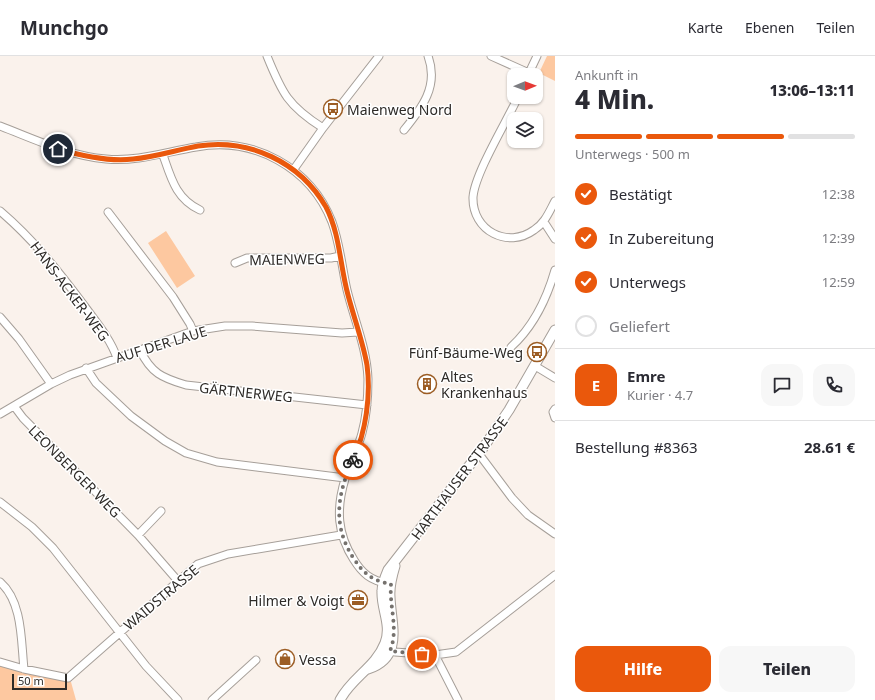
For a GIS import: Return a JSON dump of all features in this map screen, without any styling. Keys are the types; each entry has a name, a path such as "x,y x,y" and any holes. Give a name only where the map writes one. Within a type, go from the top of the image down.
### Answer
{"street":[{"path":"267,56 283,93 301,114 323,128"},
{"path":"294,169 323,128 379,56"},
{"path":"404,130 422,107 430,85 430,63 428,56"},
{"path":"491,56 516,68"},
{"path":"532,68 537,56"},
{"path":"515,104 475,186 474,204 482,225 489,232 499,237 509,239 521,238 544,222 555,201"},
{"name":"MAIENWEG","path":"0,126 63,150 105,159 132,159 162,155 198,146 224,144 245,147 269,155 294,169 316,193 326,208 333,224 367,365 367,405 358,450 345,478 340,510 341,535 345,545 361,570 370,578 387,583"},
{"path":"162,155 176,190 184,200 200,210"},
{"name":"HANS-ACKER-WEG","path":"0,211 28,235 57,269 114,348 117,358"},
{"path":"108,212 173,297 193,331"},
{"path":"544,222 555,239"},
{"name":"MAIENWEG","path":"235,263 247,258 331,258 340,256"},
{"path":"511,347 521,338 545,300 555,270"},
{"path":"0,317 19,339 50,384"},
{"name":"AUF DER LAUE","path":"0,414 50,384 86,368 193,331 225,326 252,326 342,333 358,332"},
{"name":"HARTHAUSER STRASSE","path":"340,700 347,688 368,669 386,649 387,628 382,592 387,583 388,570 479,454 509,410 555,330"},
{"name":"GÄRTNERWEG","path":"140,350 153,371 165,379 186,385 367,405"},
{"path":"535,366 555,378"},
{"path":"86,368 96,383 132,416 165,441 186,453 217,462 345,478"},
{"name":"LEONBERGER WEG","path":"14,406 23,418 138,535 178,581"},
{"path":"555,409 553,412 555,418"},
{"path":"479,454 512,498 528,515 555,534"},
{"path":"0,502 32,526 53,548 146,666 178,700"},
{"path":"138,535 161,511"},
{"name":"WAIDSTRASSE","path":"24,669 68,678 198,564 216,557 341,535"},
{"path":"386,649 435,655 456,652 555,576"},
{"path":"0,582 10,594 17,611 24,669 0,662"},
{"path":"435,655 458,700"},
{"path":"212,700 256,660"}],"shaded area":[{"path":"547,56 555,56 555,81 543,75 543,68 541,68"},
{"path":"166,231 195,276 177,288 148,243"},
{"path":"0,666 71,682 76,700 0,700"}],"way so far":[{"path":"353,460 345,478 342,493 340,510 341,535 345,545 361,570 370,578 378,582 391,584 391,608 395,631 390,651 422,654"}],"place":[{"name":"Maienweg Nord","path":"333,109"},
{"name":"Fünf-Bäume-Weg","path":"537,352"},
{"name":"Altes Krankenhaus","path":"427,384"},
{"name":"Hilmer & Voigt","path":"358,600"},
{"name":"Vessa","path":"285,659"}],"route":[{"path":"58,149 105,159 132,159 162,155 198,146 224,144 245,147 269,155 294,169 306,181 326,208 333,224 347,290 367,365 367,405 363,431 358,450 353,460"}]}
